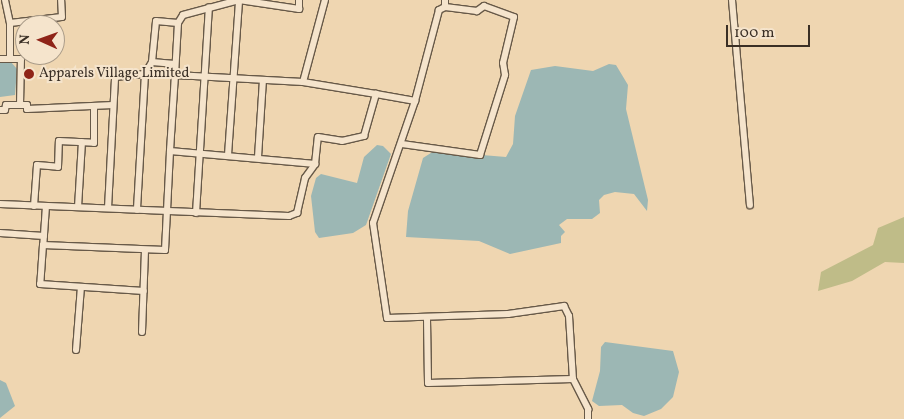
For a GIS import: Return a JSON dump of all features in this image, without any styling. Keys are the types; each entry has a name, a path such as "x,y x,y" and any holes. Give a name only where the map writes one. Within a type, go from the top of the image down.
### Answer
{"street":[{"path":"5,0 10,23 10,59"},
{"path":"10,23 62,17 61,0"},
{"path":"228,155 239,0"},
{"path":"43,245 165,250 178,23 183,14 239,0 299,9 300,0"},
{"path":"303,82 325,0"},
{"path":"732,0 750,205"},
{"path":"402,144 480,155 505,75 503,63 514,17 484,6 477,11 445,4 439,10 402,144 373,223 387,318 427,319 508,314 564,306 569,316 573,379 588,409 588,419"},
{"path":"196,213 201,153 208,7"},
{"path":"137,210 145,74 152,62 156,21 178,23"},
{"path":"0,59 21,60 20,105"},
{"path":"152,62 176,64"},
{"path":"108,208 115,77 145,74"},
{"path":"175,75 303,82 415,101"},
{"path":"258,157 263,80"},
{"path":"0,204 289,216 297,212 305,178 315,164 318,137 342,141 364,136 376,94"},
{"path":"0,110 5,110 6,105 27,106 27,109 113,105"},
{"path":"34,206 37,165 58,167 59,141 94,143 94,106"},
{"path":"78,207 82,142"},
{"path":"170,151 258,157 315,164"},
{"path":"46,206 40,284 144,291"},
{"path":"0,233 44,236"},
{"path":"142,332 145,250"},
{"path":"76,350 81,287"},
{"path":"427,319 428,384 573,379"}],"shaded area":[{"path":"904,217 904,263 885,262 852,281 818,291 821,272 873,245 878,228"}],"water":[{"path":"0,62 11,62 17,69 15,95 0,97"},
{"path":"609,64 616,65 628,85 626,109 648,200 647,211 634,194 615,192 604,195 599,200 600,213 592,219 567,219 559,225 565,232 561,236 561,243 510,254 479,241 406,237 408,211 423,158 434,151 506,157 513,144 515,116 531,70 555,66 593,71"},
{"path":"377,145 383,146 391,154 366,225 353,233 319,238 315,232 311,196 316,178 321,174 357,183 364,157"},
{"path":"605,342 673,351 679,372 673,397 661,409 644,416 633,413 622,405 599,406 592,401 600,371 601,347"},
{"path":"0,380 6,383 15,406 0,418"}],"place":[{"name":"Apparels Village Limited","path":"29,74"}]}
